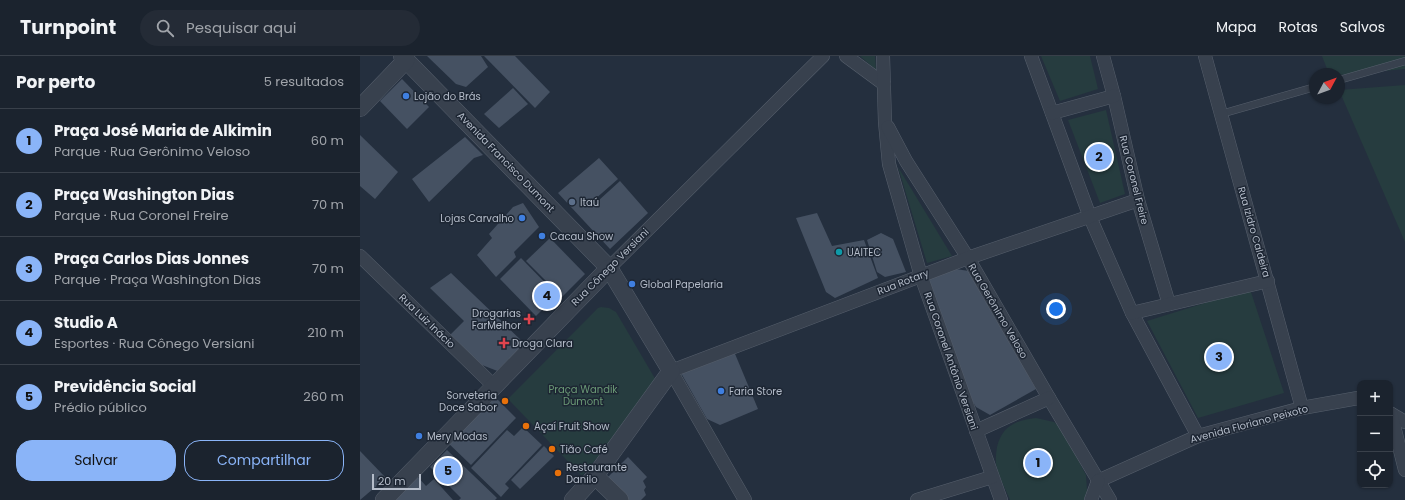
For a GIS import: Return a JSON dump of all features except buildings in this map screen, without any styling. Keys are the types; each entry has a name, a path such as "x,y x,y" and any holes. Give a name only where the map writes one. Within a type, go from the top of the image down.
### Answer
{"street":[{"name":"Rua Cônego Versiani","path":"384,500 609,268 822,56"},
{"path":"846,56 884,84"},
{"name":"Rua Coronel Antônio Versiani","path":"883,56 889,164 921,276 1001,500"},
{"path":"1031,56 1090,217 1132,313 1198,436"},
{"name":"Rua Coronel Freire","path":"1104,56 1138,200 1169,304"},
{"name":"Rua Izidro Caldeira","path":"1205,56 1302,408"},
{"path":"360,108 406,57"},
{"name":"Avenida Francisco Dumont","path":"406,57 609,268 671,371"},
{"path":"1052,113 1114,96"},
{"name":"Rua Gerônimo Veloso","path":"886,122 906,161 968,258 1048,398 1110,500"},
{"path":"889,164 893,159 900,157 906,161"},
{"name":"Rua Rotary","path":"671,371 968,258 1138,200"},
{"name":"Rua Luiz Inácio","path":"360,256 494,386"},
{"path":"1132,313 1268,281"},
{"path":"573,500 595,476 671,371 745,500"},
{"path":"976,431 1048,398"},
{"name":"Avenida Floriano Peixoto","path":"1098,481 1198,436 1302,408 1357,398"},
{"path":"1393,414 1405,422"},
{"path":"1392,416 1405,470"},
{"path":"595,476 620,500"},
{"path":"917,500 992,477"},
{"path":"1091,500 1098,481"}],"lane":[{"path":"1345,78 1405,61"},
{"path":"1221,114 1309,89"}],"green space":[{"path":"860,56 875,56 876,70"},
{"path":"1041,56 1090,56 1098,89 1060,101"},
{"path":"1322,56 1405,56 1405,69 1345,74 1345,68 1327,68"},
{"path":"1405,85 1405,242 1345,104 1345,90"},
{"path":"1106,110 1125,194 1100,203 1068,120"},
{"path":"898,167 952,256 927,263"},
{"path":"1250,289 1284,393 1198,418 1147,321"},
{"name":"Praça Wandik Dumont","path":"598,308 609,308 616,312 657,382 652,391 582,476 508,399"},
{"path":"1036,418 1054,422 1061,428 1086,475 1087,491 1084,500 1010,500 996,466 999,440 1006,429 1011,425 1022,420"}],"place":[{"name":"Lojão do Brás","path":"406,96"},
{"name":"Praça Washington Dias","path":"1099,157"},
{"name":"Itaú","path":"572,202"},
{"name":"Lojas Carvalho","path":"522,218"},
{"name":"Cacau Show","path":"542,236"},
{"name":"UAITEC","path":"839,252"},
{"name":"Global Papelaria","path":"632,284"},
{"name":"Studio A","path":"547,296"},
{"name":"Drogarias FarMelhor","path":"529,319"},
{"name":"Droga Clara","path":"504,343"},
{"name":"Praça Carlos Dias Jonnes","path":"1219,357"},
{"name":"Faria Store","path":"721,391"},
{"name":"Sorveteria Doce Sabor","path":"505,401"},
{"name":"Açaí Fruit Show","path":"526,426"},
{"name":"Mery Modas","path":"419,436"},
{"name":"Tião Café","path":"552,449"},
{"name":"Praça José Maria de Alkimin","path":"1038,463"},
{"name":"Previdência Social","path":"448,471"},
{"name":"Restaurante Danilo","path":"558,473"}]}
